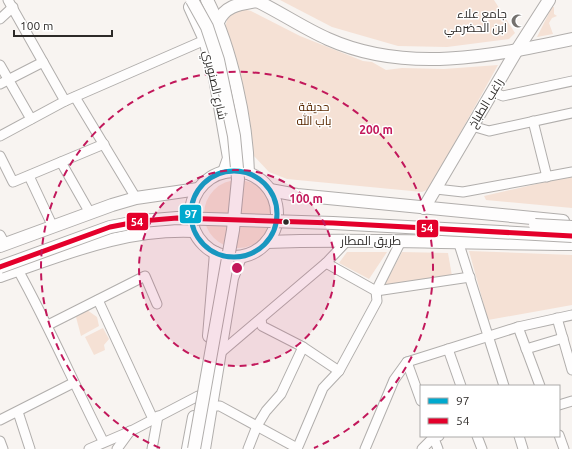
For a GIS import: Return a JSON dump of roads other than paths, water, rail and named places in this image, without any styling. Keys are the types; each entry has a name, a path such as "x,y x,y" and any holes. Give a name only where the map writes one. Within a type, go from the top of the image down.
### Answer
{"main road":[{"name":"شارع الصنوبري","path":"187,0 205,40 215,78 230,158 224,172"},
{"path":"192,0 207,27 218,60 234,136 238,179 233,230 194,449"},
{"path":"198,0 212,24 232,101 239,133 242,200 199,449"},
{"name":"شارع الصنوبري","path":"207,0 218,22 233,69 244,131 248,173"},
{"name":"راغب الطباخ","path":"424,208 517,50 549,0"},
{"path":"218,22 222,13 236,5 256,1 328,39 383,56 405,59 444,58 517,50 572,39"},
{"path":"226,134 244,131"},
{"path":"236,170 248,173 260,179 270,190 274,198 277,215 274,229 267,242 253,253 240,257 232,257 216,253 207,248 194,231 190,217 192,202 198,189 214,175 236,170"},
{"path":"2,242 53,227 136,198 198,189"},
{"path":"270,190 298,195 572,222"},
{"path":"0,258 105,220 151,212 178,210 572,226"},
{"path":"0,267 110,227 141,221 177,218 333,223 572,236"},
{"path":"0,276 73,250 118,237 156,232 194,231"},
{"name":"طريق المطار","path":"267,242 458,241 572,244"},
{"path":"188,449 210,334 216,253"},
{"path":"204,449 232,278 240,257"}],"street":[{"path":"0,19 11,4 65,101"},
{"path":"0,136 75,96 205,40"},
{"path":"4,82 43,62"},
{"path":"0,65 4,82 31,119"},
{"path":"493,92 503,96 572,81"},
{"path":"75,96 136,198"},
{"path":"472,126 489,131 572,113"},
{"path":"533,122 547,177"},
{"path":"0,156 13,182 104,144"},
{"path":"61,162 90,213"},
{"path":"436,189 463,192 572,172"},
{"path":"29,176 53,227"},
{"path":"220,353 326,263 347,241"},
{"path":"211,406 220,406 297,449 323,388 339,371 377,301 376,290 401,241"},
{"path":"458,241 504,385"},
{"path":"326,263 376,290 470,277"},
{"path":"18,270 48,325 73,383 103,441"},
{"path":"48,325 146,276 157,304"},
{"path":"98,300 155,417 152,449"},
{"path":"365,449 394,380 408,362 518,327 572,315"},
{"path":"261,318 262,326 303,347 339,371"},
{"path":"557,318 572,370"},
{"path":"518,327 540,385"},
{"path":"526,349 563,338"},
{"path":"248,449 257,426 266,411 281,394 303,347"},
{"path":"448,349 461,385"},
{"path":"408,362 420,398"},
{"path":"0,420 73,383"},
{"path":"89,449 103,441 131,431 155,417 198,396"},
{"path":"560,405 572,401"},
{"path":"18,412 30,449"},
{"path":"117,449 131,431"},
{"path":"422,449 434,437"},
{"path":"435,437 438,449"},
{"path":"477,437 482,449"},
{"path":"519,437 523,449"},
{"path":"560,437 564,449"}],"place":[{"name":"جامع علاء ابن الحضرمي","path":"518,21"}],"park label":[{"name":"حديقة باب الله","path":"314,114"}]}
